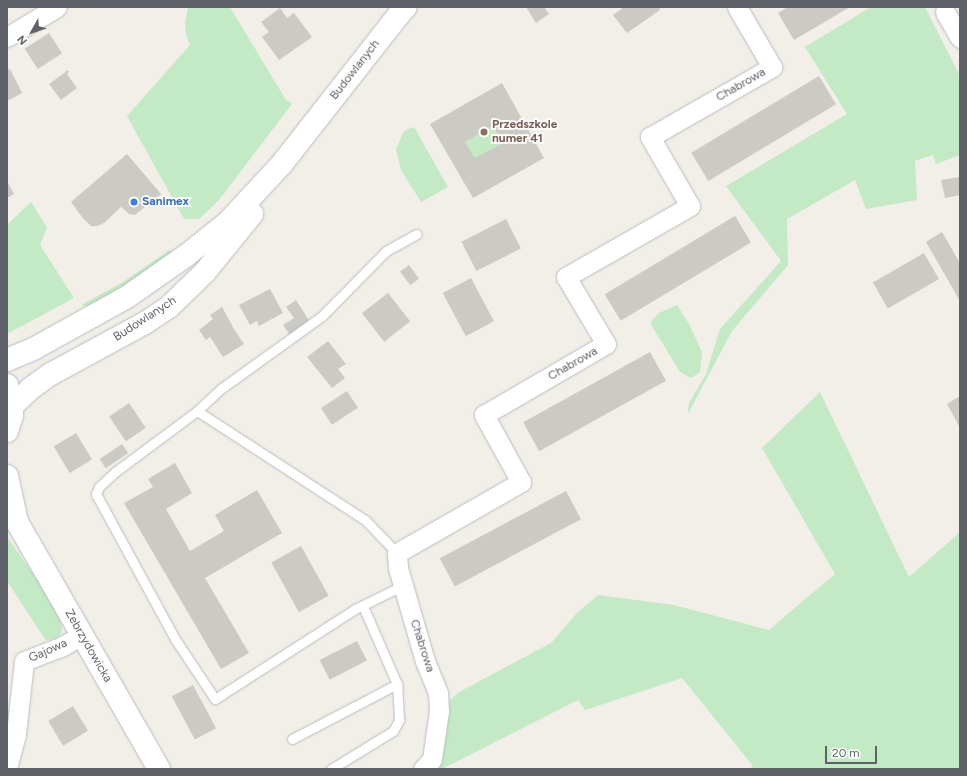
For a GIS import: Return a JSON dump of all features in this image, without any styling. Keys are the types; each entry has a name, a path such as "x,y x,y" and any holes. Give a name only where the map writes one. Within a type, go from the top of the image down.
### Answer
{"main road":[{"name":"Budowlanych","path":"7,360 26,353 102,312 171,268 228,222 281,165 403,9"},
{"name":"Budowlanych","path":"12,406 30,389 51,374 145,323 185,293 205,272 256,209 281,165"},
{"path":"7,385 12,406 7,431"},
{"name":"Zebrzydowicka","path":"7,476 12,518 82,635 159,769"}],"street":[{"path":"7,37 57,7"},
{"name":"Chabrowa","path":"423,769 432,759 439,711 438,693 425,661 398,568 397,553 521,482 484,415 606,344 566,277 690,206 650,137 772,66 737,7"},
{"path":"945,12 960,38"},
{"name":"Gajowa","path":"7,768 16,734 24,661 61,647 82,635"}],"lane":[{"path":"404,586 363,606 215,699 175,639 96,494 99,487 115,472 197,411 222,388 322,316 386,250 417,234"},
{"path":"197,411 365,520 397,553"},
{"path":"331,769 393,731 399,720 397,684 363,606"},
{"path":"292,739 397,684"}],"green space":[{"path":"188,7 230,7 286,100 292,104 219,200 199,219 184,219 127,116 190,45 186,34 185,23"},
{"path":"871,7 925,7 960,76 960,155 936,164 933,155 915,161 917,200 866,209 855,180 787,219 788,265 732,331 688,414 689,403 706,374 720,329 781,261 726,186 847,114 805,47"},
{"path":"493,126 503,143 475,159 465,142"},
{"path":"414,127 448,187 421,202 401,170 396,149 404,131"},
{"path":"31,202 47,228 40,245 74,298 7,334 7,225"},
{"path":"171,249 170,257 142,277 91,307 81,305 123,282"},
{"path":"677,305 689,324 702,352 700,372 691,378 680,372 650,323 659,313"},
{"path":"820,392 909,577 960,532 960,769 751,769 753,766 682,678 585,710 578,700 442,769 438,769 449,701 459,692 551,643 577,613 598,595 674,605 769,630 835,574 762,448"},
{"path":"7,537 46,592 62,625 61,634 55,639 46,640 7,581"}],"building":[{"path":"526,7 544,7 549,14 536,23"},
{"path":"624,7 659,7 660,10 627,33 613,15"},
{"path":"788,7 850,7 794,40 778,13"},
{"path":"280,8 287,18 294,13 312,37 279,60 262,37 269,32 261,22"},
{"path":"49,33 62,53 38,69 25,49"},
{"path":"10,69 22,93 7,101 7,70"},
{"path":"68,70 69,72 67,74 77,88 61,100 49,84"},
{"path":"819,76 836,104 708,181 691,153"},
{"path":"502,83 544,158 473,198 430,124","holes":["493,126 503,143 475,158 465,142"]},
{"path":"127,154 161,194 135,215 129,214 121,207 104,223 97,226 91,226 71,202"},
{"path":"960,177 960,195 945,198 941,180"},
{"path":"7,181 14,194 7,198"},
{"path":"735,216 751,243 621,321 605,294"},
{"path":"506,219 521,248 476,271 461,242"},
{"path":"942,232 960,263 960,301 926,242"},
{"path":"924,253 939,279 888,308 873,282"},
{"path":"409,265 419,279 410,285 400,271"},
{"path":"471,278 494,321 466,336 443,293"},
{"path":"270,289 283,313 259,326 257,321 250,325 239,305"},
{"path":"388,293 410,321 384,342 362,313"},
{"path":"296,300 310,322 290,335 283,325 294,318 286,307"},
{"path":"222,307 244,344 223,357 210,337 206,340 199,330 213,319 210,315"},
{"path":"328,341 346,364 338,369 345,378 332,388 307,357"},
{"path":"650,352 666,381 539,451 523,422"},
{"path":"347,391 358,408 332,425 321,408"},
{"path":"960,396 960,428 947,404"},
{"path":"129,403 146,428 126,441 109,416"},
{"path":"76,433 92,460 70,473 54,446"},
{"path":"122,444 128,453 106,468 100,459"},
{"path":"175,463 192,493 166,509 190,551 224,531 215,515 257,490 282,533 205,578 249,653 221,669 124,503 153,487 148,479"},
{"path":"566,491 581,519 455,586 440,558"},
{"path":"301,546 329,596 299,612 271,562"},
{"path":"357,641 367,661 330,680 320,660"},
{"path":"193,685 216,728 195,740 172,696"},
{"path":"73,706 88,731 63,746 48,721"}],"place":[{"name":"Przedszkole numer 41","path":"484,132"},
{"name":"Sanimex","path":"134,202"}]}
